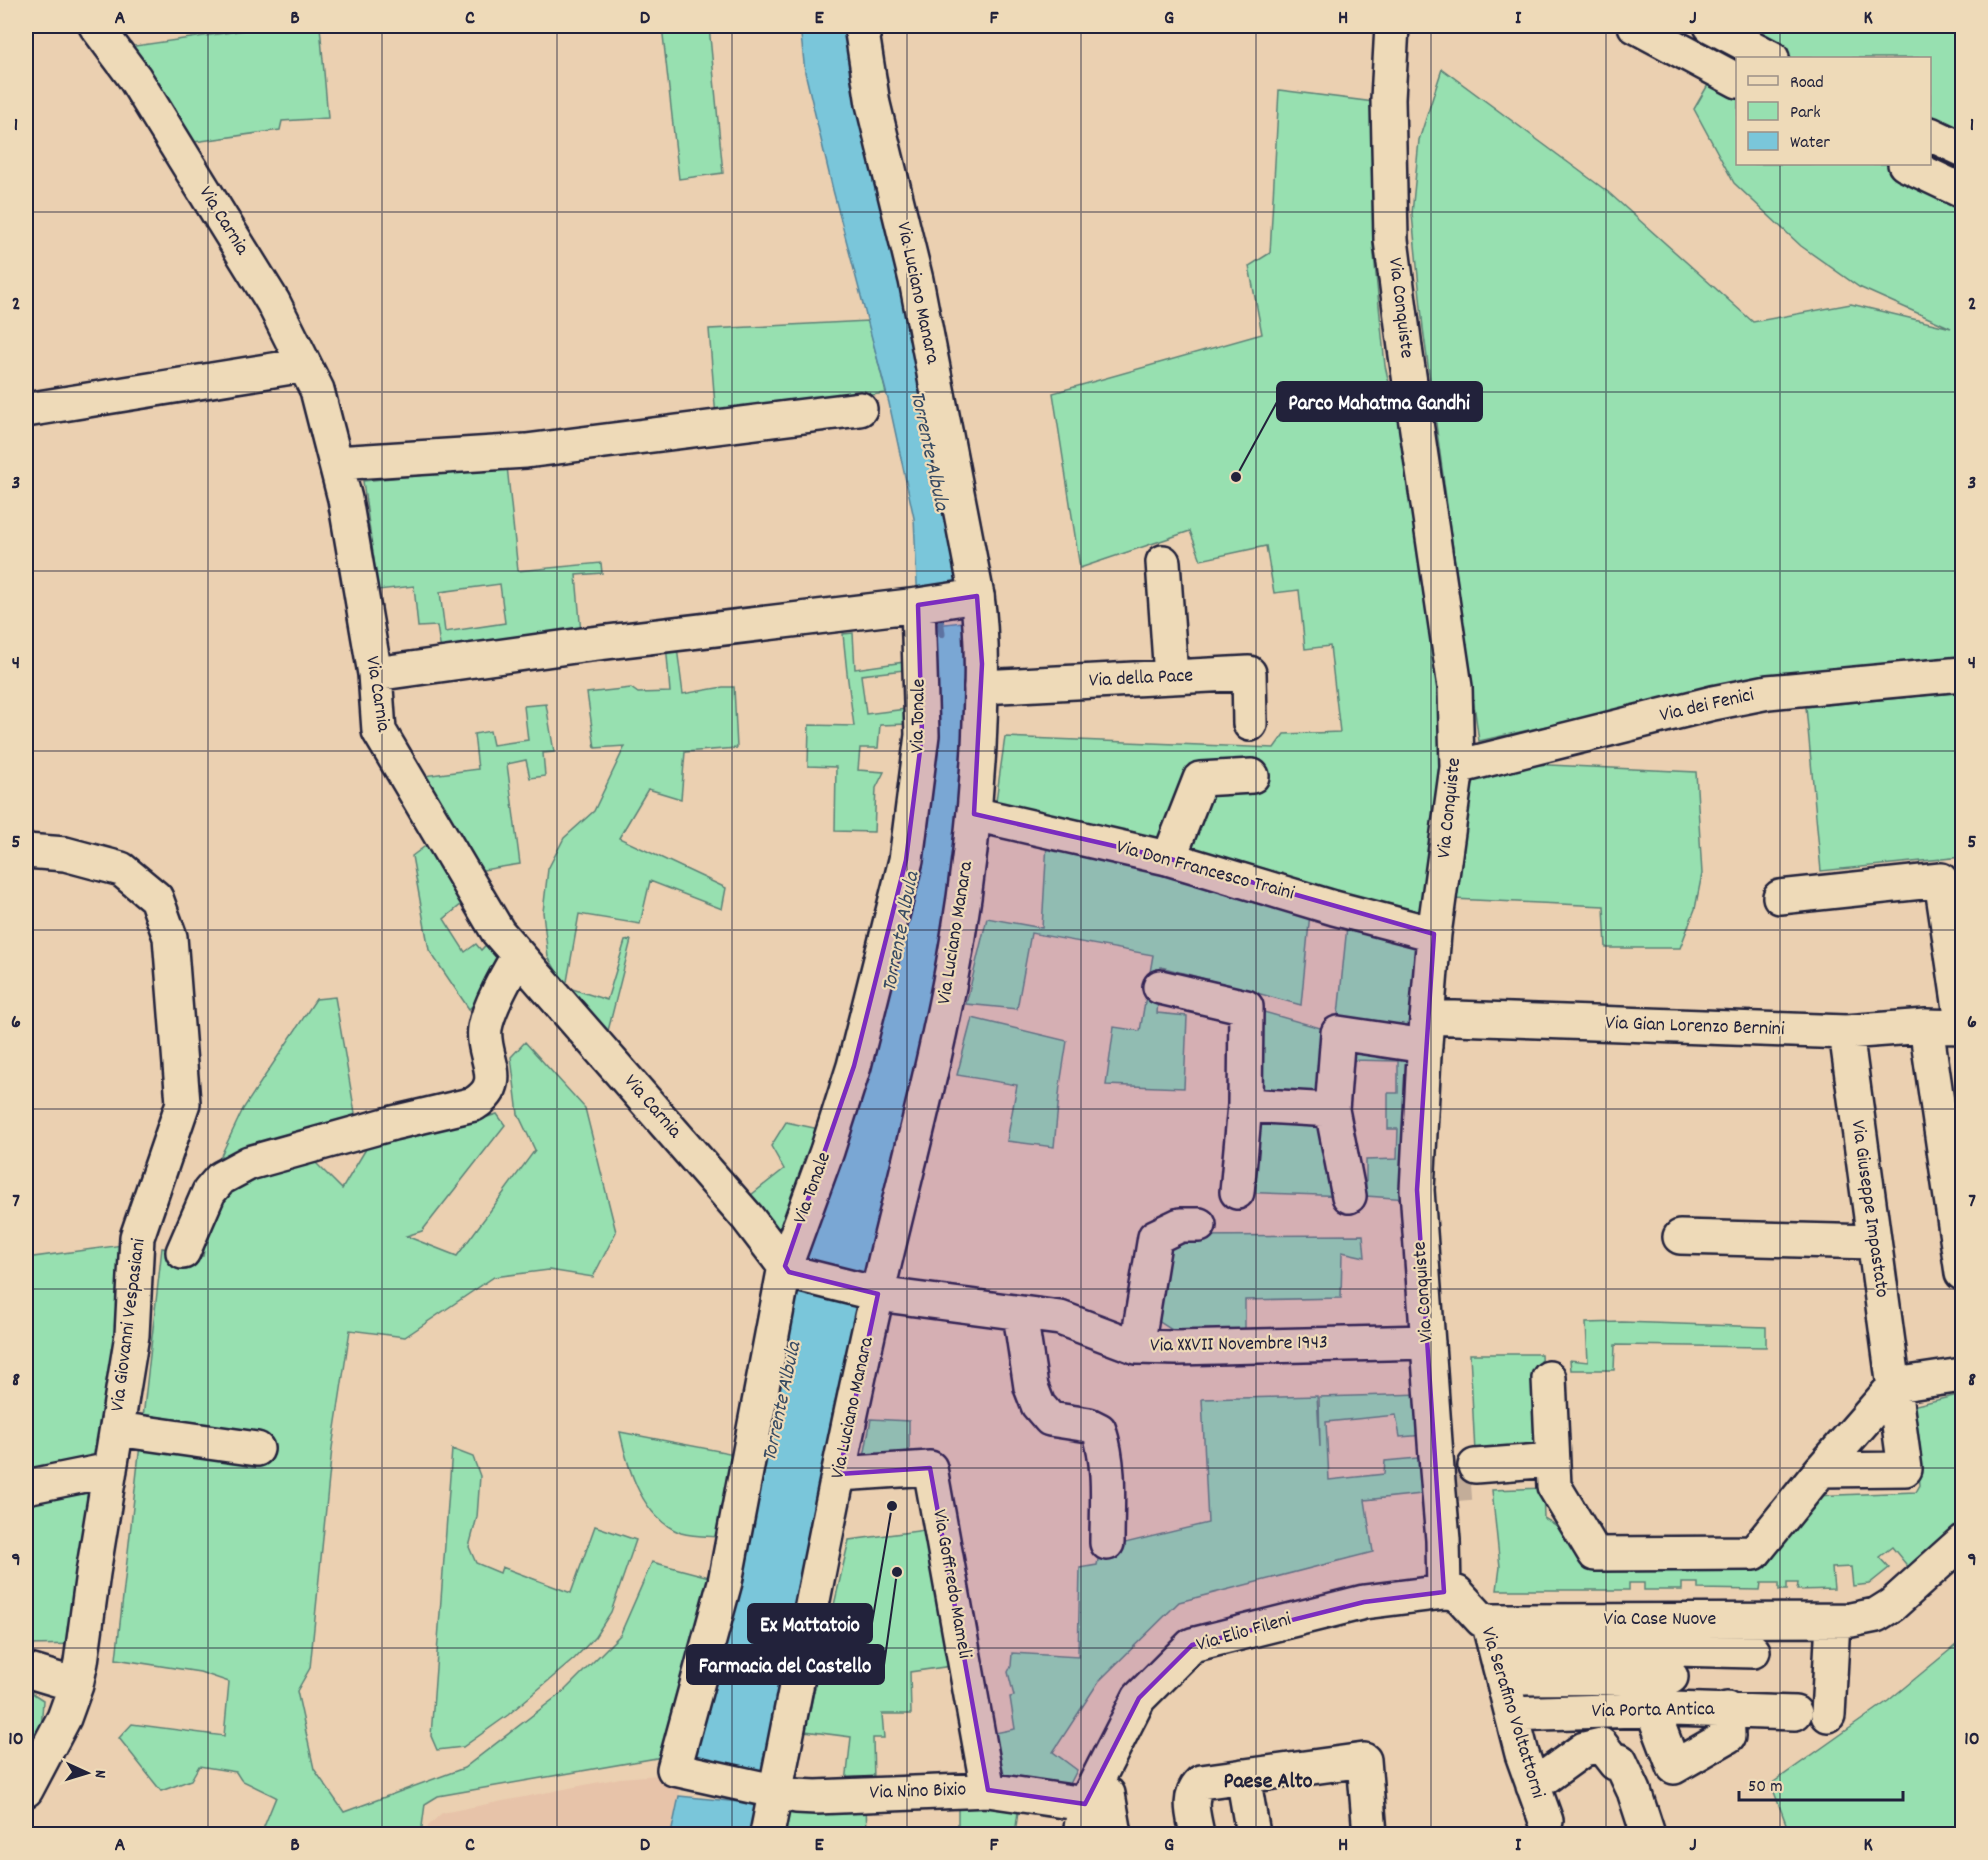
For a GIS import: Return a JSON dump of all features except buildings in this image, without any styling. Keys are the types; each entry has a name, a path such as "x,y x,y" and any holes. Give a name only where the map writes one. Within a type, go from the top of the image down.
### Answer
{"main road":[{"name":"Via Carnia","path":"104,26 267,292 317,390 345,499 375,674 379,731 498,932 747,1217 787,1269"},
{"name":"Via Luciano Manara","path":"767,1834 763,1790 839,1474 869,1292 946,1001 961,921 974,814 981,687 981,641 971,597 916,280 873,104 861,26"},
{"name":"Via Conquiste","path":"1392,26 1388,99 1391,240 1455,687 1456,767 1434,934 1426,1031 1418,1190 1443,1540 1444,1592"},
{"path":"1635,26 1736,80"},
{"path":"1711,26 1770,57"},
{"path":"1931,135 1962,149"},
{"path":"1907,165 1962,190"},
{"path":"26,410 304,364"},
{"path":"336,464 525,451 860,409"},
{"path":"1163,562 1171,677"},
{"path":"375,674 582,645 971,597"},
{"name":"Via Tonale","path":"683,1771 725,1581 787,1269 854,1066 906,860 922,735 918,604"},
{"name":"Via della Pace","path":"981,687 1249,673 1250,724"},
{"name":"Via dei Fenici","path":"1456,767 1713,703 1768,692 1962,675"},
{"path":"1167,858 1200,779 1252,776"},
{"name":"Via Don Francesco Traini","path":"974,814 1167,858 1334,908 1434,934"},
{"name":"Via Giovanni Vespasiani","path":"26,851 64,854 121,869 156,898 170,937 183,1103 137,1238 132,1335 76,1685 64,1718 26,1790"},
{"path":"1780,897 1941,880 1962,1022"},
{"path":"183,1252 209,1192 221,1178 249,1163 393,1123 474,1104 482,1099 490,1086 493,1068 486,1046 485,1028 493,1005 518,956"},
{"path":"1160,987 1246,1006 1245,1105 1237,1192"},
{"path":"1926,1026 1962,1273"},
{"name":"Via Gian Lorenzo Bernini","path":"1332,1110 1338,1033 1426,1031 1846,1032 1926,1026 1962,1027"},
{"name":"Via Giuseppe Impastato","path":"1821,1470 1905,1469 1846,1032"},
{"path":"1245,1105 1332,1110 1348,1196"},
{"path":"1137,1347 1155,1237 1180,1225 1199,1225"},
{"path":"1680,1237 1873,1242"},
{"path":"787,1269 869,1292"},
{"name":"Via XXVII Novembre 1943","path":"869,1292 1060,1318 1137,1347 1428,1342"},
{"path":"1020,1314 1031,1387 1038,1405 1050,1419 1064,1423 1089,1425 1099,1430 1105,1449 1107,1476 1107,1543"},
{"path":"1549,1378 1554,1486 1595,1554 1754,1553 1894,1385 1962,1375"},
{"path":"117,1430 257,1449"},
{"name":"Via Goffredo Mameli","path":"839,1474 930,1468 988,1790"},
{"path":"1476,1474 1553,1469"},
{"path":"26,1487 110,1470"},
{"name":"Via Case Nuove","path":"1488,1621 1670,1673 1833,1621 1867,1617 1884,1610 1962,1542"},
{"name":"Via Serafino Voltattorni","path":"1444,1592 1457,1593 1482,1620 1488,1621 1533,1786 1552,1830"},
{"name":"Via Elio Fileni","path":"1082,1819 1139,1698 1192,1645 1364,1602 1444,1592"},
{"path":"1828,1715 1833,1621"},
{"path":"1499,1665 1670,1673 1754,1651"},
{"path":"26,1670 76,1685"},
{"path":"1670,1673 1674,1767 1728,1736 1727,1709"},
{"name":"Via Porta Antica","path":"1512,1714 1580,1712 1670,1673 1727,1709 1795,1713"},
{"path":"1580,1712 1584,1749"},
{"path":"1533,1786 1584,1749 1601,1745 1615,1763 1620,1761 1634,1791 1647,1831 1643,1834"},
{"path":"1195,1821 1195,1788 1201,1782 1364,1760 1370,1834"},
{"name":"Via Nino Bixio","path":"683,1771 763,1790 816,1797 988,1790 1082,1819"},
{"path":"1243,1776 1253,1834"},
{"path":"1082,1819 1108,1794 1115,1834"}],"highlighted area":[{"path":"977,596 982,664 974,814 1167,858 1434,934 1417,1190 1444,1592 1364,1602 1192,1645 1139,1698 1085,1804 988,1790 930,1468 839,1474 878,1294 789,1272 785,1266 854,1066 906,860 922,735 918,605"}],"shaded area":[{"path":"684,1773 671,1834 427,1834 428,1826 442,1813 620,1778"}],"green space":[{"path":"273,26 320,26 328,118 282,121 280,130 187,143 121,48"},
{"path":"662,26 709,26 723,173 679,179"},
{"path":"1751,26 1962,26 1962,659 1764,678 1479,741 1423,328 1412,214 1419,140 1442,69 1608,192 1753,322 1851,304 1951,328 1859,287 1801,246 1734,183 1694,109 1727,52"},
{"path":"1279,90 1374,102 1373,245 1385,366 1396,412 1430,616 1440,718 1442,756 1436,789 1427,915 1229,864 1231,859 995,808 1005,737 1274,748 1284,734 1340,732 1330,646 1305,649 1299,590 1274,593 1266,546 1201,560 1190,531 1080,568 1053,393 1262,334 1249,266 1270,253"},
{"path":"868,321 886,393 716,418 709,329"},
{"path":"507,466 518,571 601,563 602,573 576,575 582,645 443,664 437,626 418,627 414,586 378,590 363,481","holes":["500,584 505,623 445,632 440,592"]},
{"path":"910,626 908,724 880,725 878,748 860,748 858,770 884,772 876,788 874,832 835,831 836,767 808,766 809,725 854,726 843,634 853,633 855,669 904,662 902,627","holes":["904,670 906,709 866,714 861,675"]},
{"path":"676,640 683,694 734,687 737,748 685,752 681,799 648,789 619,838 726,888 722,909 650,881 640,924 579,914 566,987 548,957 543,912 548,869 564,838 594,811 625,746 595,748 587,693 631,688 638,693 670,692 666,643"},
{"path":"1962,692 1962,857 1821,871 1806,707"},
{"path":"546,704 554,752 543,753 545,776 530,778 526,760 507,764 520,864 464,873 475,893 444,919 465,952 476,944 481,950 498,932 509,972 469,1009 429,950 412,856 440,835 415,777 478,769 474,734 490,731 493,745 528,740 524,706"},
{"path":"1528,764 1696,772 1702,874 1695,909 1680,948 1606,948 1604,906 1453,899 1470,785 1487,771"},
{"path":"1047,843 1310,913 1301,1005 1161,967 1157,1013 1187,1016 1184,1088 1106,1085 1114,1027 1140,1031 1153,955 1031,933 1017,1009 966,1004 987,918 1042,928"},
{"path":"1347,926 1426,940 1415,1036 1338,1015"},
{"path":"631,940 607,1035 566,987 607,1000 625,941"},
{"path":"335,997 356,1119 217,1164 243,1109 316,999"},
{"path":"1246,1007 1338,1033 1332,1110 1245,1105"},
{"path":"972,1018 1067,1041 1054,1147 1007,1141 1017,1085 957,1075"},
{"path":"525,1042 585,1108 616,1232 593,1277 549,1270 494,1277 405,1337 350,1330 332,1448 310,1668 297,1691 314,1769 344,1812 464,1768 564,1691 620,1635 652,1562 713,1578 668,1756 438,1796 425,1804 421,1834 261,1834 276,1797 241,1780 236,1772 199,1766 191,1780 161,1791 119,1738 132,1724 224,1736 229,1682 200,1672 116,1659 162,1248 203,1256 209,1221 235,1183 312,1159 342,1189 372,1139 462,1125 497,1114 505,1125 422,1231 406,1236 457,1256 535,1150 518,1114 511,1057"},
{"path":"1352,1046 1416,1054 1408,1199 1366,1196 1366,1160 1397,1159 1398,1129 1388,1129 1388,1093 1398,1093 1398,1061 1352,1060"},
{"path":"1244,1116 1335,1123 1349,1196 1237,1192"},
{"path":"786,1122 833,1132 785,1266 739,1208 751,1195 784,1169 771,1146"},
{"path":"1363,1235 1365,1257 1342,1252 1341,1298 1245,1300 1245,1338 1189,1341 1158,1321 1168,1243 1182,1236"},
{"path":"130,1244 112,1464 26,1477 26,1258"},
{"path":"1586,1323 1766,1327 1766,1347 1615,1345 1614,1370 1571,1370 1570,1360 1588,1362"},
{"path":"1470,1354 1541,1354 1544,1446 1475,1453"},
{"path":"1423,1394 1425,1435 1400,1437 1396,1415 1326,1422 1329,1480 1384,1474 1385,1461 1428,1457 1431,1493 1365,1500 1373,1552 1179,1602 1099,1681 1053,1752 1077,1770 1068,1788 998,1775 990,1734 1015,1729 1010,1697 1014,1696 1008,1672 1012,1653 1078,1657 1080,1568 1097,1565 1100,1549 1208,1523 1202,1399 1317,1396 1320,1447 1319,1397"},
{"path":"1962,1394 1962,1533 1914,1574 1892,1547 1879,1557 1889,1568 1869,1584 1853,1586 1851,1567 1832,1568 1834,1589 1797,1590 1798,1583 1787,1583 1787,1590 1779,1590 1779,1583 1761,1583 1760,1590 1698,1589 1698,1583 1682,1583 1682,1590 1644,1590 1644,1583 1629,1583 1629,1590 1497,1590 1500,1567 1492,1490 1543,1488 1544,1518 1571,1534 1573,1550 1584,1562 1766,1561 1811,1496 1916,1492 1920,1485 1912,1406"},
{"path":"871,1419 909,1421 909,1458 864,1457"},
{"path":"620,1432 740,1455 723,1537 681,1533 656,1516 639,1491 627,1461"},
{"path":"452,1449 473,1457 480,1476 477,1517 469,1547 476,1563 500,1573 502,1567 571,1593 595,1526 636,1540 611,1612 595,1637 574,1659 508,1715 463,1747 437,1750 431,1736"},
{"path":"109,1476 84,1644 26,1645 26,1501"},
{"path":"933,1529 958,1665 910,1672 911,1714 882,1714 884,1738 873,1738 874,1782 846,1783 851,1737 805,1731 849,1540"},
{"path":"1962,1640 1962,1834 1778,1834 1788,1829 1771,1784 1888,1701"},
{"path":"26,1689 43,1700 41,1733 26,1761"},
{"path":"866,1803 867,1834 783,1834 787,1805"},
{"path":"958,1803 1018,1812 1015,1834 958,1834"}],"water":[{"path":"800,26 850,26 968,597 918,605 914,518 889,403 833,190 805,72"},
{"path":"971,621 963,861 871,1274 802,1261 848,1139 866,1078 928,626"},
{"path":"796,1281 861,1298 835,1401 762,1773 691,1759"},
{"path":"679,1796 759,1804 753,1834 671,1834"}],"waterway":[{"name":"Torrente Albula","path":"939,609 942,634"}],"tunnel":[{"path":"1438,1486 1476,1483"}],"place":[{"name":"Parco Mahatma Gandhi","path":"1236,477"},
{"name":"Ex Mattatoio","path":"892,1506"},
{"name":"Farmacia del Castello","path":"897,1572"}],"district":[{"name":"Paese Alto","path":"1268,1782"}]}
